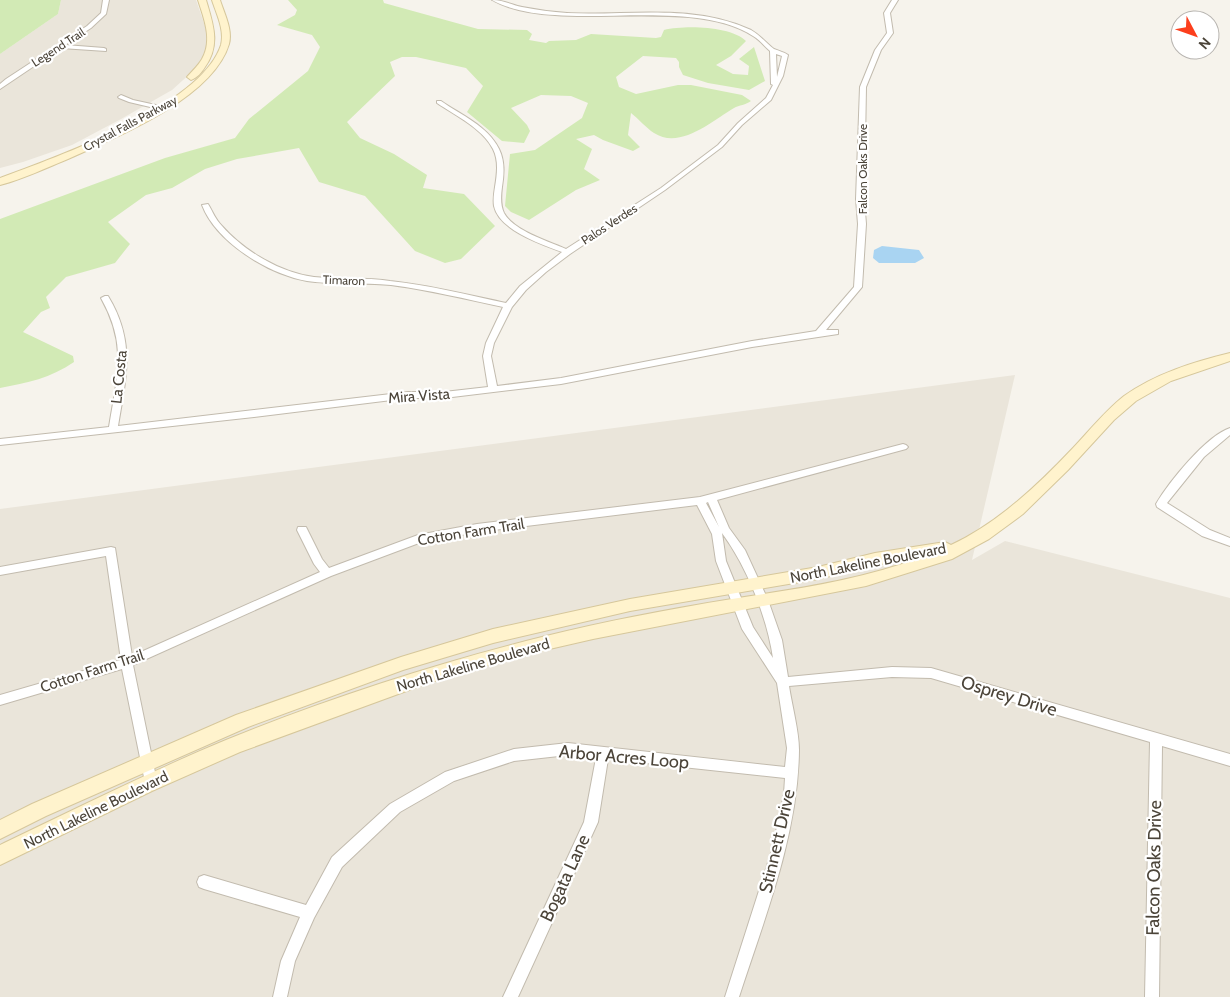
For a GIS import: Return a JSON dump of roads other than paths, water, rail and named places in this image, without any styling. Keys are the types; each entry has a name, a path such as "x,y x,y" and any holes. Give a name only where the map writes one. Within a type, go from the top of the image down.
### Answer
{"street":[{"name":"Legend Trail","path":"0,87 101,17 106,8 106,0"},
{"name":"Crystal Falls Parkway","path":"0,175 48,160 82,145 175,91 195,74 207,58 213,41 202,0"},
{"name":"Crystal Falls Parkway","path":"0,182 84,149 163,108 200,82 221,57 225,45 225,33 216,0"},
{"name":"Palos Verdes","path":"493,388 487,356 490,343 508,306 532,279 567,252 663,190 720,146 740,124 764,104 780,76 785,58 784,55 773,50 749,31 700,17 664,14 559,14 521,8 495,0"},
{"name":"Falcon Oaks Drive","path":"819,333 858,287 862,224 860,199 863,87 878,50 890,33 887,13 895,0"},
{"path":"60,46 104,50"},
{"path":"773,50 774,86"},
{"path":"121,97 163,108"},
{"path":"439,102 487,136 496,149 501,166 498,206 502,214 517,228 567,252"},
{"name":"Timaron","path":"206,205 208,214 239,246 262,260 294,275 310,279 408,286 508,306"},
{"name":"La Costa","path":"105,298 112,308 122,336 125,354 113,429"},
{"name":"Mira Vista","path":"0,442 408,395 444,395 561,380 752,344 835,332"},
{"name":"North Lakeline Boulevard","path":"0,830 39,810 242,721 401,664 493,636 630,605 730,588 759,592 867,580 906,569 947,554 1012,516 1042,489 1115,410 1131,398 1173,375 1200,364 1230,357"},
{"path":"1228,434 1192,463 1160,504 1206,533 1230,542"},
{"name":"Cotton Farm Trail","path":"0,700 127,663 327,573 395,546 447,533 700,501 903,447"},
{"name":"Stinnett Drive","path":"711,498 725,530 740,550 759,592 776,640 793,748 790,794 779,850 732,997"},
{"name":"Stinnett Drive","path":"700,501 717,534 721,561 730,588 748,629 782,682"},
{"path":"302,530 327,573"},
{"path":"0,571 111,551 127,663 151,782"},
{"name":"North Lakeline Boulevard","path":"0,856 151,782 234,746 361,699 434,674 549,642 738,604 759,592"},
{"name":"Osprey Drive","path":"782,682 892,672 931,673 1230,760"},
{"name":"Falcon Oaks Drive","path":"1152,997 1156,739"},
{"name":"Arbor Acres Loop","path":"280,997 288,961 309,913 337,862 395,808 450,776 514,755 568,749 792,773"},
{"name":"Bogata Lane","path":"510,997 591,822 603,753"},
{"path":"204,882 309,913"}],"water":[{"path":"882,246 919,250 924,258 915,263 879,263 873,258 874,250"}]}
